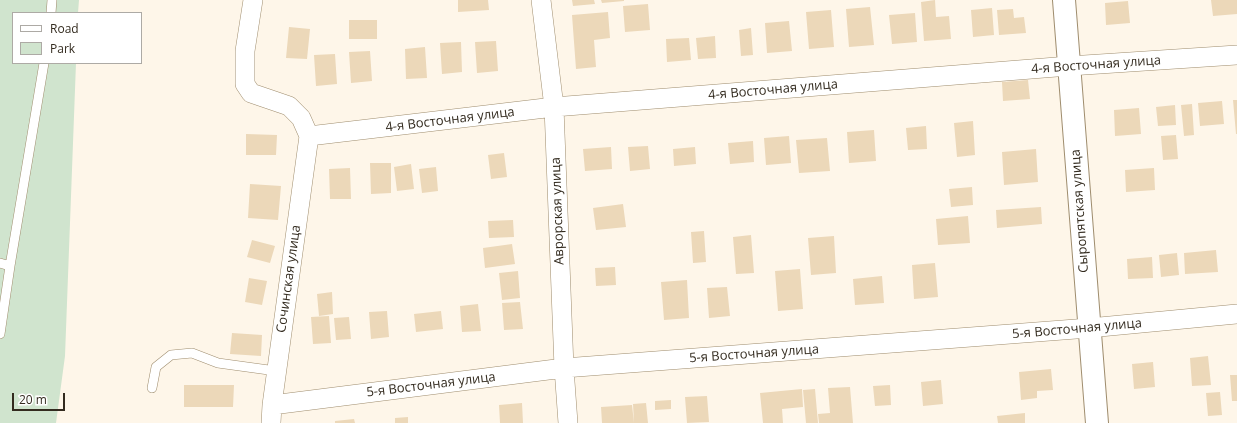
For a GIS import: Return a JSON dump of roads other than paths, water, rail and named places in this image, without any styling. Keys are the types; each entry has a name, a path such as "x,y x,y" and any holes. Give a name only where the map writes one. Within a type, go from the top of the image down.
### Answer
{"street":[{"path":"253,0 244,51 245,84 251,93 289,106 301,118 309,136"},
{"name":"Аврорская улица","path":"542,0 554,107 564,368 568,423"},
{"name":"Сыропятская улица","path":"1064,0 1097,423"},
{"name":"4-я Восточная улица","path":"309,136 554,107 1069,66 1237,55"},
{"name":"Сочинская улица","path":"271,414 309,136"},
{"name":"5-я Восточная улица","path":"271,414 564,368 1089,328 1237,314"}],"lane":[{"path":"50,12 52,0"},
{"path":"0,334 44,64"},
{"path":"0,263 10,266"},
{"path":"152,388 156,367 171,355 192,353 218,363 276,371"}]}
